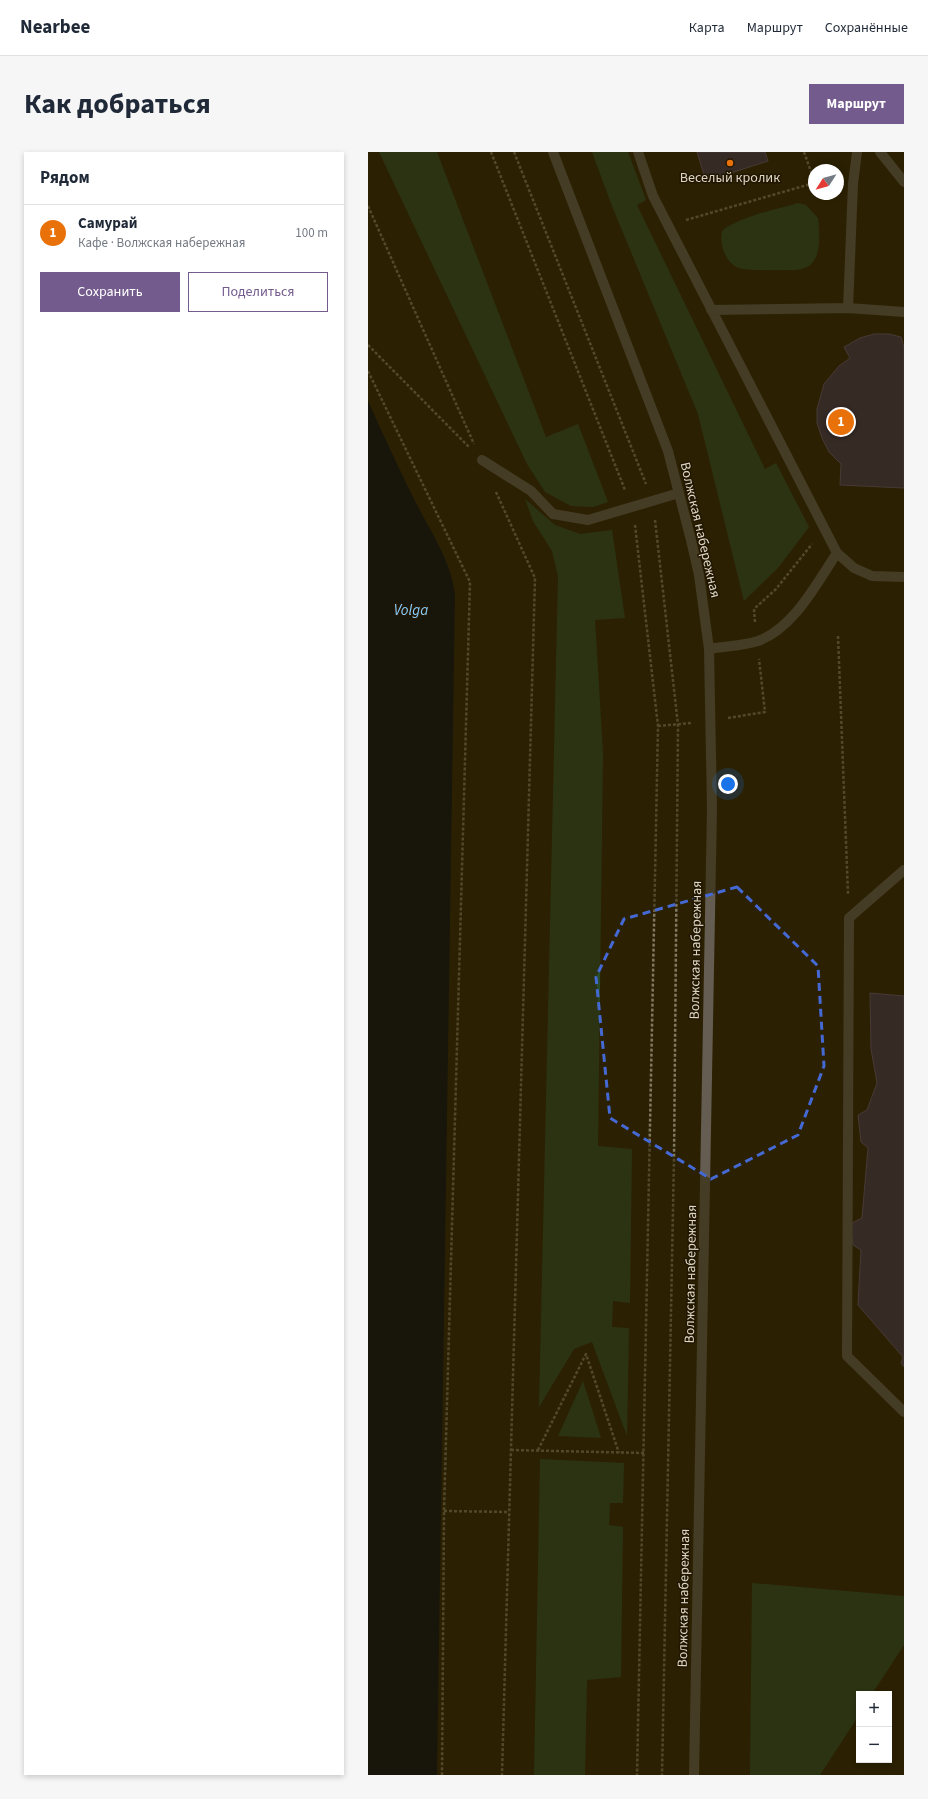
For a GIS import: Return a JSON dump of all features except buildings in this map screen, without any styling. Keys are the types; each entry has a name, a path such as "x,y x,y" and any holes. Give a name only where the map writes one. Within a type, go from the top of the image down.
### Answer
{"street":[{"name":"Волжская набережная","path":"553,152 668,451 699,575 709,649 712,808 694,1775"},
{"path":"638,152 653,196 837,554 854,568 872,576 904,577"},
{"path":"848,308 853,184 857,152"},
{"path":"880,152 904,182"},
{"path":"711,310 848,308 904,312"},
{"path":"482,460 531,491 553,514 588,520 679,493"},
{"path":"709,649 757,641 773,634 792,618 837,554"},
{"path":"904,870 849,918 847,1356 904,1412"}],"path":[{"path":"491,152 632,508 658,726 637,1775"},
{"path":"514,152 652,501 678,725 674,1166 662,1775"},
{"path":"804,152 808,164"},
{"path":"686,220 808,183"},
{"path":"368,206 535,578 502,1775"},
{"path":"368,345 482,460"},
{"path":"368,371 470,582 444,1511 442,1775"},
{"path":"838,636 849,918"},
{"path":"538,1450 586,1354 618,1453"},
{"path":"511,1450 644,1454"},
{"path":"444,1511 509,1512"}],"highlighted area":[{"path":"737,887 818,966 824,1066 798,1135 711,1179 610,1118 596,977 624,919"}],"green space":[{"path":"379,152 437,152 546,437 578,424 608,502 593,507 571,506 545,492 527,464"},
{"path":"592,152 628,152 646,200 637,205 765,469 776,463 809,527 778,568 744,601 698,414 612,206"},
{"path":"798,203 806,205 818,218 818,252 811,264 804,268 795,270 757,270 739,268 730,262 722,247 722,231 748,217"},
{"path":"525,499 555,525 580,534 612,530 625,618 595,620 603,753 598,1146 632,1149 630,1303 613,1301 612,1327 629,1328 627,1436 592,1342 574,1349 539,1407 558,576 552,551 533,521"},
{"path":"583,1381 601,1438 558,1436"},
{"path":"540,1459 624,1463 623,1503 610,1503 609,1525 623,1527 621,1677 587,1680 585,1775 534,1775"},
{"path":"752,1583 904,1596 904,1645 874,1691 856,1691 856,1720 820,1775 750,1775"}],"water":[{"name":"Volga","path":"368,401 408,487 439,545 453,581 455,594 437,1775 368,1775"}],"place":[{"name":"Веселый кролик","path":"730,163"},
{"name":"Самурай","path":"841,422"}]}
